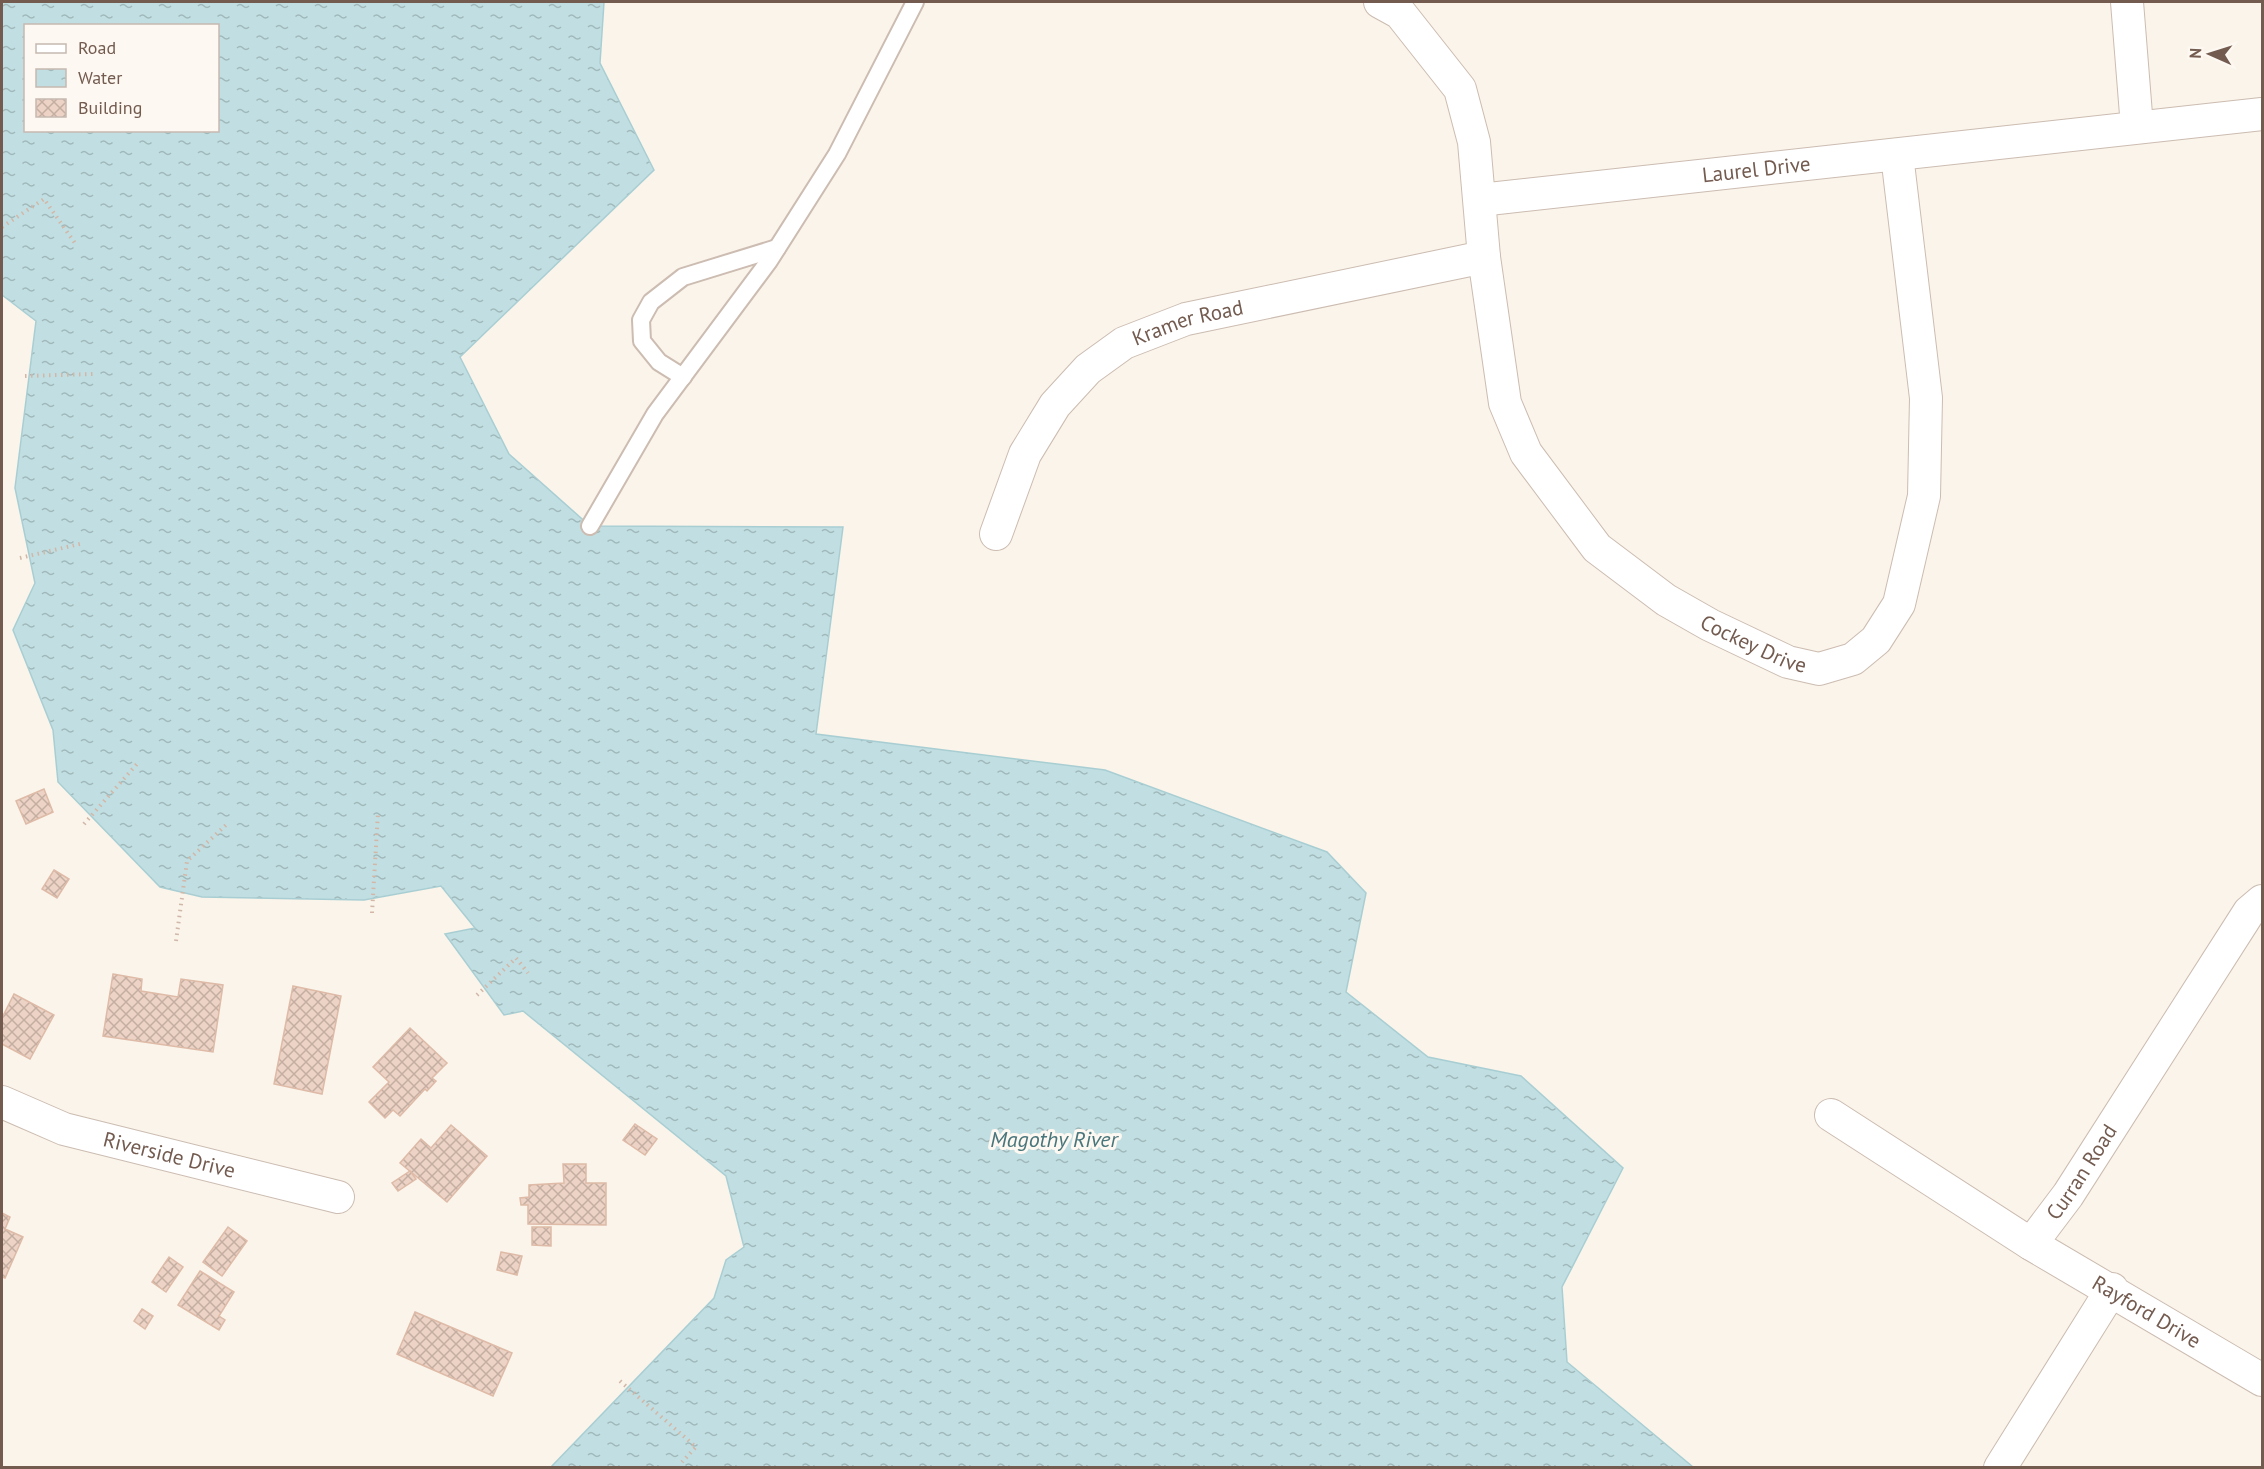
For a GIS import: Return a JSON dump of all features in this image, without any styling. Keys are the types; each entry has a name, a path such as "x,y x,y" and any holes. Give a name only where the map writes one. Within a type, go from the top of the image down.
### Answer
{"street":[{"path":"1380,2 1400,13 1460,88 1474,142 1480,200"},
{"path":"2127,2 2137,127"},
{"name":"Laurel Drive","path":"1480,200 2262,114"},
{"name":"Cockey Drive","path":"1480,200 1484,257 1505,403 1526,453 1597,548 1666,600 1710,625 1788,663 1819,669 1853,659 1876,640 1899,604 1924,496 1926,398 1897,155"},
{"name":"Kramer Road","path":"996,534 1025,454 1055,405 1088,369 1124,342 1186,319 1484,257"},
{"name":"Curran Road","path":"2031,1244 2068,1195 2249,912 2262,901"},
{"name":"Riverside Drive","path":"2,1102 64,1129 338,1197"},
{"path":"1831,1115 2031,1244"},
{"name":"Rayford Drive","path":"2031,1244 2112,1289 2262,1380"},
{"path":"2000,1467 2112,1289"}],"lane":[{"path":"590,526 655,414 777,248 837,154 915,2"},
{"path":"683,377 659,362 642,341 640,320 651,302 683,277 777,248"}],"path":[{"path":"2,227 44,199 77,246"},
{"path":"25,376 93,374"},
{"path":"20,558 84,543"},
{"path":"84,824 137,764"},
{"path":"372,913 378,813"},
{"path":"176,941 187,861 226,825"},
{"path":"477,995 516,958 528,974"},
{"path":"620,1382 696,1447 682,1462"}],"water":[{"name":"Magothy River","path":"2,2 604,2 600,63 654,170 460,357 509,454 590,526 843,527 816,734 1105,770 1327,852 1366,893 1346,992 1428,1057 1521,1076 1623,1168 1562,1287 1567,1362 1693,1467 551,1467 714,1298 726,1260 744,1247 726,1176 523,1011 504,1015 445,934 475,928 441,886 364,900 202,897 160,887 58,782 53,730 13,630 35,583 15,488 36,321 2,295"}],"building":[{"path":"44,789 53,812 26,824 16,801"},
{"path":"54,870 69,879 57,898 42,889"},
{"path":"113,974 142,979 141,991 178,997 181,979 223,985 213,1052 103,1036"},
{"path":"293,986 341,996 322,1094 274,1084"},
{"path":"14,994 54,1015 30,1059 2,1044 2,1018"},
{"path":"410,1028 447,1063 432,1078 436,1081 427,1091 425,1089 400,1116 393,1110 385,1118 369,1102 389,1082 373,1067"},
{"path":"635,1124 657,1139 645,1155 623,1140"},
{"path":"451,1125 487,1156 447,1202 400,1163 421,1139 431,1148"},
{"path":"563,1164 586,1164 586,1183 606,1183 606,1225 528,1224 528,1205 521,1205 520,1198 529,1197 529,1185 564,1183"},
{"path":"410,1171 416,1179 398,1191 392,1183"},
{"path":"2,1213 10,1217 5,1229 23,1237 5,1278 2,1277"},
{"path":"228,1227 247,1241 222,1276 203,1262"},
{"path":"532,1227 551,1227 551,1246 532,1245"},
{"path":"501,1252 522,1256 517,1275 497,1270"},
{"path":"169,1257 183,1267 166,1292 152,1282"},
{"path":"200,1271 234,1292 219,1316 225,1320 219,1330 178,1305"},
{"path":"142,1309 153,1316 145,1329 134,1321"},
{"path":"415,1312 512,1353 493,1396 397,1354"}]}
